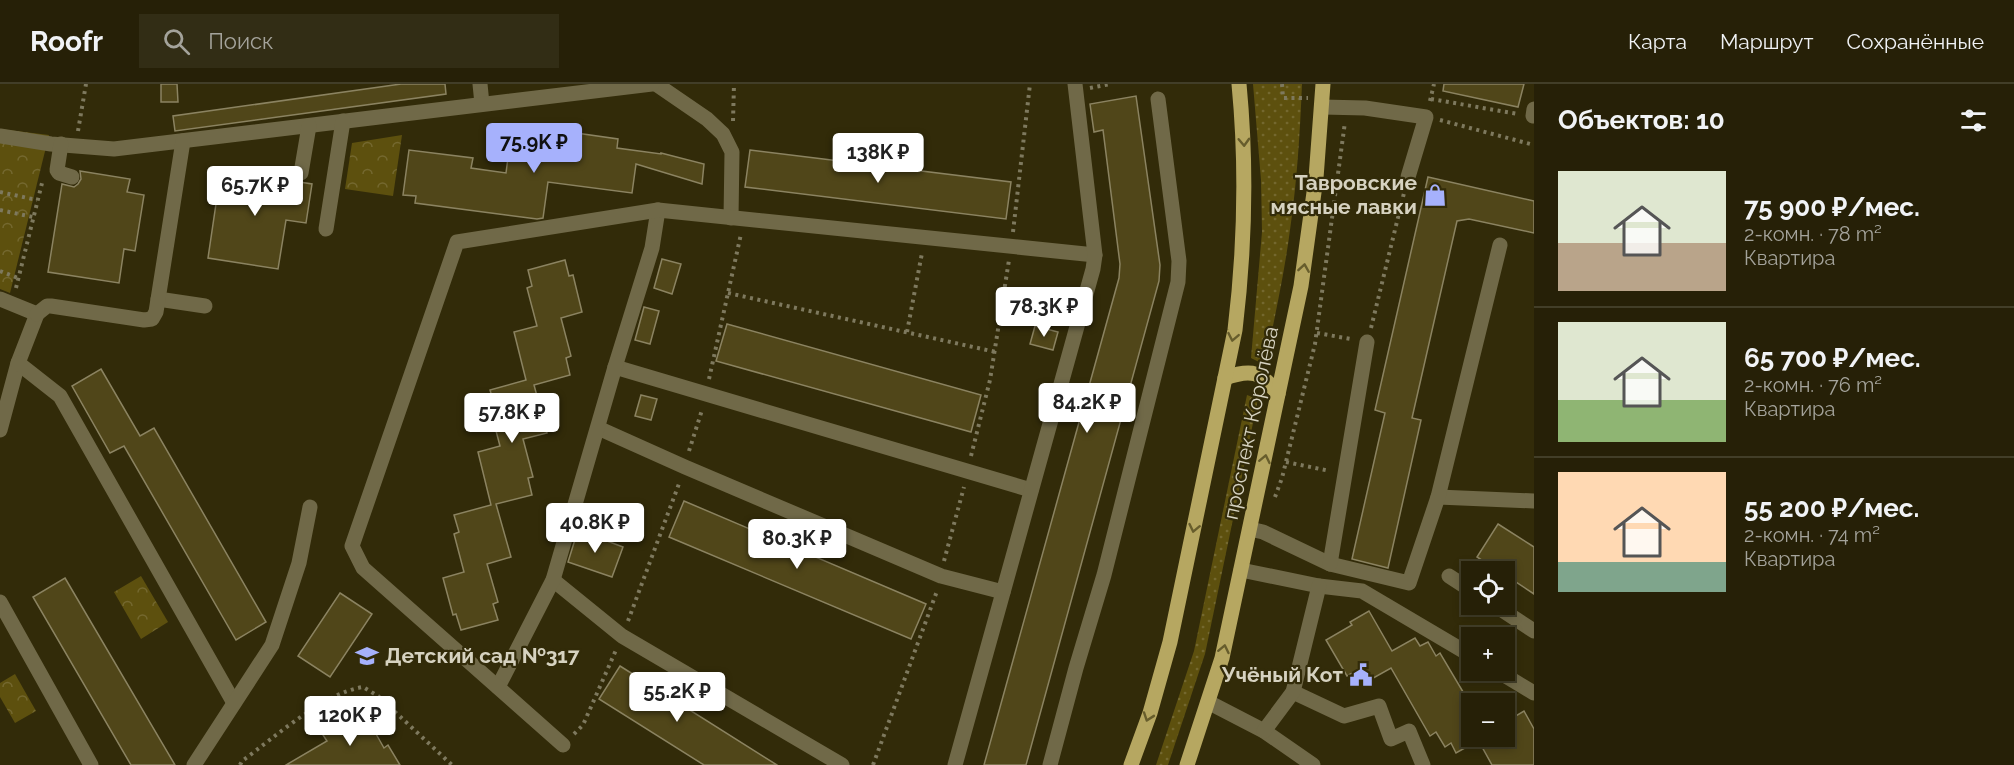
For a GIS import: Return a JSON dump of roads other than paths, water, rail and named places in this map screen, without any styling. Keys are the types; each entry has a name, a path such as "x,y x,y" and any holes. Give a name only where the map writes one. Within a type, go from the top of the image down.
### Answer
{"main road":[{"name":"проспект Королёва","path":"1131,765 1150,713 1170,642 1235,330 1244,232 1244,143 1239,84"},
{"name":"проспект Королёва","path":"1191,761 1222,658 1301,286 1308,243 1323,96"},
{"path":"1225,378 1240,372 1252,371 1267,380 1278,394"}],"street":[{"path":"480,84 482,104"},
{"path":"0,135 114,149 654,84 707,119 723,134 732,152 738,218"},
{"path":"954,765 1095,255 1076,84"},
{"path":"1323,96 1347,108 1365,108 1426,117 1408,177"},
{"path":"1050,765 1107,564 1178,282 1179,261 1158,99"},
{"path":"326,228 343,121"},
{"path":"301,173 309,126"},
{"path":"0,430 18,363 37,314 43,308 51,306 144,320 152,319 156,312 183,141"},
{"path":"68,145 58,173 72,177"},
{"path":"498,687 553,580 652,248 658,210"},
{"path":"563,745 363,568 352,546 457,242 658,210 1095,255"},
{"path":"1250,529 1263,532 1330,564 1408,583 1438,497 1500,244"},
{"path":"158,299 205,306"},
{"path":"7,302 37,314"},
{"path":"1330,564 1367,342"},
{"path":"18,363 60,396 234,703"},
{"path":"615,367 1031,490"},
{"path":"598,428 940,576 1003,592"},
{"path":"1438,497 1534,501"},
{"path":"194,765 272,645 299,563 310,507"},
{"path":"1241,570 1319,586 1362,591 1461,650"},
{"path":"1449,576 1461,584"},
{"path":"553,580 622,636 842,765"},
{"path":"1264,731 1293,692 1319,586"},
{"path":"0,602 91,765"},
{"path":"1510,615 1534,630"},
{"path":"1514,681 1534,693"},
{"path":"1293,692 1344,716 1379,705 1391,739 1409,731 1423,765"},
{"path":"1208,702 1264,731 1313,765"}],"place":[{"name":"Тавровские мясные лавки","path":"1435,195"},
{"name":"Детский сад №317","path":"367,656"},
{"name":"Учёный Кот","path":"1361,675"}]}
